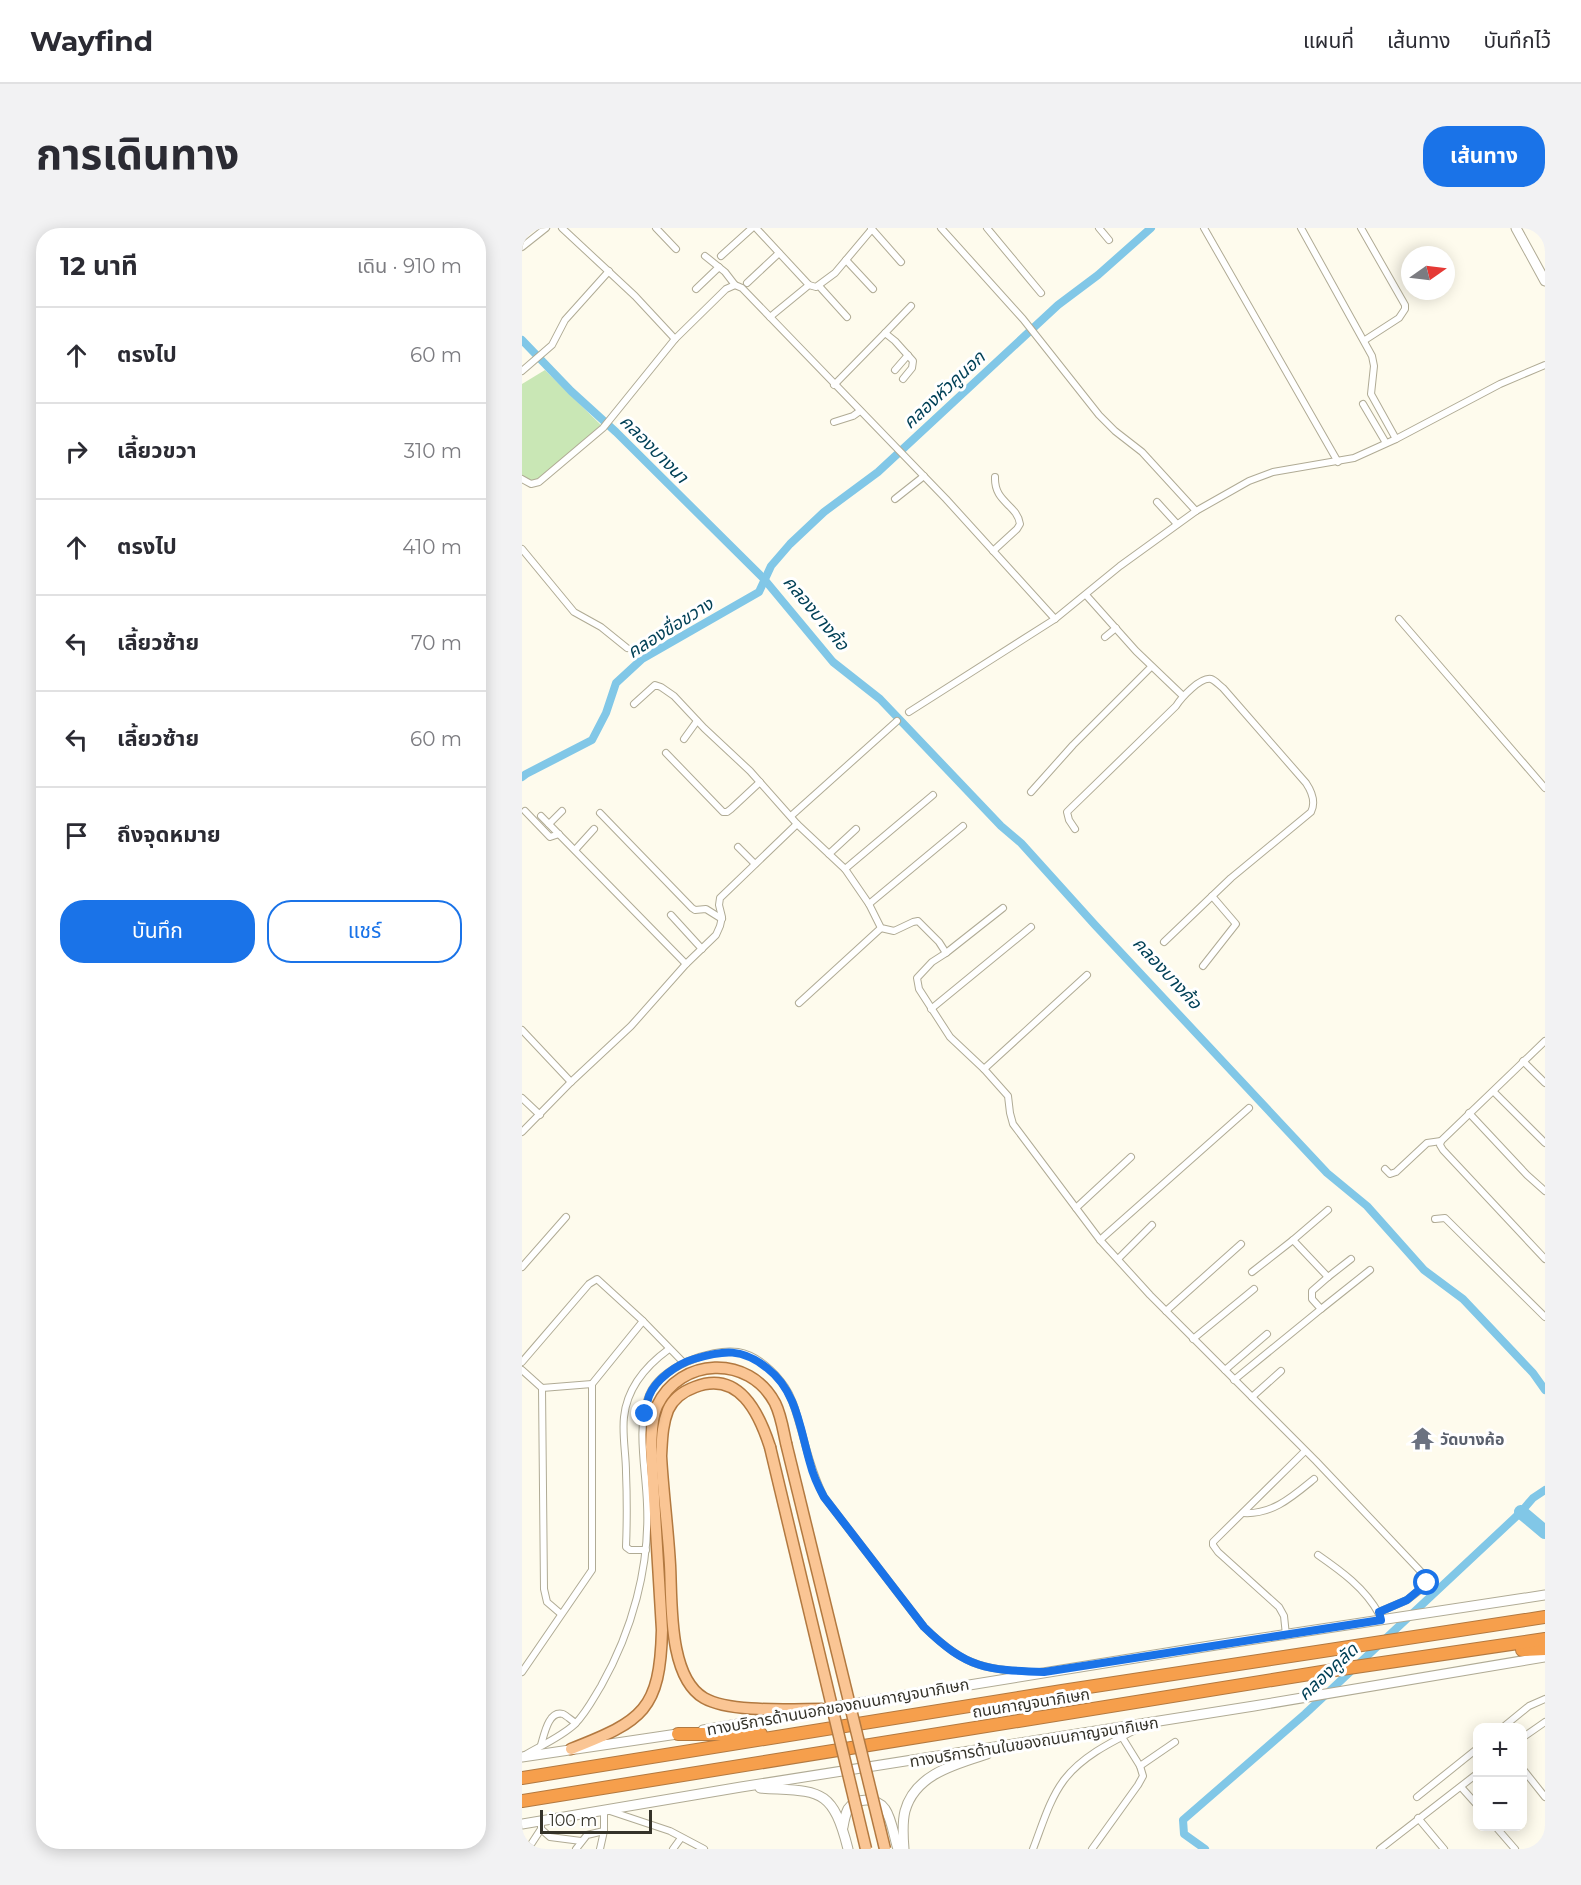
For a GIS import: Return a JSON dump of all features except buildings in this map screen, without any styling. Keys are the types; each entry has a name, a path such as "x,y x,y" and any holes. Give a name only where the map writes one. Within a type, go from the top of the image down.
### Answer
{"highway":[{"name":"ถนนกาญจนาภิเษก","path":"522,1778 1360,1644 1545,1617"},
{"name":"ถนนกาญจนาภิเษก","path":"522,1801 1328,1671 1510,1646 1545,1639"},
{"path":"1510,1646 1519,1650 1545,1649"},
{"path":"678,1734 746,1733 782,1736"}],"main road":[{"path":"1516,228 1545,281"},
{"path":"571,1749 601,1737 633,1719 648,1702 658,1678 662,1630 651,1447 655,1408 668,1387 687,1374 716,1367 743,1374 759,1384 774,1401 780,1415 885,1849"},
{"path":"822,1709 736,1707 720,1704 704,1698 693,1688 685,1675 673,1630 661,1456 663,1429 669,1407 682,1393 708,1382 740,1392 756,1411 763,1426 770,1447 866,1849"},
{"name":"ทางบริการด้านนอกของถนนกาญจนาภิเษก","path":"522,1757 678,1734 1384,1617 1421,1614 1545,1595"},
{"name":"ทางบริการด้านในของถนนกาญจนาภิเษก","path":"522,1824 541,1825 606,1810 741,1787 1148,1724 1545,1657"},
{"path":"904,1849 905,1810 914,1792 924,1781 938,1771 1012,1745"},
{"path":"741,1787 796,1790 819,1794 828,1801 843,1827 848,1849"},
{"path":"843,1827 845,1816 853,1804 860,1800 873,1800 880,1804 888,1814 898,1849"}],"street":[{"path":"522,247 546,228"},
{"path":"562,228 675,339"},
{"path":"656,228 676,249"},
{"path":"722,256 754,228 809,285 819,286 847,318"},
{"path":"819,286 846,261 872,228 901,262"},
{"path":"941,228 1023,319 1099,415 1142,452 1196,511"},
{"path":"987,228 1041,293"},
{"path":"1099,228 1109,240"},
{"path":"1204,228 1338,462"},
{"path":"1301,228 1365,340 1374,362 1371,394 1396,439"},
{"path":"1361,228 1405,305 1399,318 1365,340"},
{"path":"747,283 779,253"},
{"path":"705,256 725,272 735,285 742,288 924,476 1055,619"},
{"path":"846,261 873,289"},
{"path":"696,289 719,267"},
{"path":"522,371 552,345 565,320 609,272"},
{"path":"522,479 531,484 539,482 603,428 675,339 726,289 735,285"},
{"path":"770,317 809,285"},
{"path":"834,385 910,306"},
{"path":"885,333 896,341 913,364 903,379"},
{"path":"895,370 908,355"},
{"path":"909,712 1055,619 1120,566 1196,511 1256,477 1354,458 1396,439 1500,384 1545,365"},
{"path":"1363,404 1386,443"},
{"path":"834,422 853,416 860,411"},
{"path":"895,499 924,476"},
{"path":"993,551 1020,524 1018,516 996,491 995,477"},
{"path":"1157,502 1177,524"},
{"path":"522,549 574,612 601,627 627,648"},
{"path":"1086,595 1151,667 1183,696"},
{"path":"1399,619 1545,788"},
{"path":"1105,638 1116,628"},
{"path":"1031,792 1073,745 1151,667"},
{"path":"1076,829 1069,820 1067,812 1183,696 1201,682 1212,680 1223,688 1299,775 1310,790 1314,803 1311,812 1212,896 1164,942"},
{"path":"634,704 657,685 674,696 760,782 797,824 844,869 869,904 881,928"},
{"path":"684,739 697,721"},
{"path":"791,816 897,721"},
{"path":"666,753 723,812 728,812 760,782"},
{"path":"844,869 933,795"},
{"path":"525,811 550,837 559,834"},
{"path":"549,824 562,811"},
{"path":"600,813 692,909 706,909 722,919"},
{"path":"541,816 686,964"},
{"path":"522,1132 631,1026 686,964 716,935 722,919 720,898 797,824"},
{"path":"869,904 963,826"},
{"path":"575,850 594,829"},
{"path":"829,854 856,829"},
{"path":"738,847 755,864"},
{"path":"1203,966 1236,924 1212,896"},
{"path":"1003,908 932,962 917,978 919,989 931,1009 950,1037 984,1069 1008,1096 1010,1113 1019,1132 1100,1240 1193,1339 1425,1576 1427,1583 1384,1617 1348,1576 1318,1555"},
{"path":"671,915 702,949"},
{"path":"881,928 894,931 918,921 939,942 946,953"},
{"path":"931,1009 1031,927"},
{"path":"799,1003 881,928"},
{"path":"984,1069 1087,975"},
{"path":"522,1030 571,1082"},
{"path":"1385,1169 1390,1174 1426,1143 1441,1141 1545,1041"},
{"path":"1523,1061 1545,1083"},
{"path":"1494,1092 1545,1143"},
{"path":"522,1098 540,1115"},
{"path":"1100,1240 1249,1108"},
{"path":"1469,1113 1527,1176 1545,1191"},
{"path":"1441,1141 1440,1145 1443,1150 1545,1259"},
{"path":"1076,1208 1131,1157"},
{"path":"1252,1272 1328,1210"},
{"path":"522,1267 566,1217"},
{"path":"1435,1219 1445,1218 1545,1317"},
{"path":"1118,1259 1152,1225"},
{"path":"1293,1240 1328,1276"},
{"path":"1166,1311 1240,1244"},
{"path":"1321,1309 1315,1303 1311,1293 1328,1276 1351,1259"},
{"path":"1234,1380 1370,1270"},
{"path":"522,1362 552,1325 594,1280 599,1280 683,1362"},
{"path":"1193,1339 1254,1289"},
{"path":"522,1671 589,1575 592,1567 592,1384 644,1322"},
{"path":"1225,1370 1267,1334"},
{"path":"646,1550 630,1550 626,1547 627,1473 624,1414 632,1391 642,1374 669,1348"},
{"path":"522,1757 576,1724 608,1673 640,1588 646,1550 647,1506 642,1434 649,1395 657,1383 683,1362 711,1354 739,1352 755,1358 775,1374 793,1403 813,1472 824,1497 924,1627 948,1648 973,1664 991,1669 1044,1672"},
{"path":"522,1370 542,1388 592,1384"},
{"path":"1252,1397 1281,1371"},
{"path":"542,1388 544,1589 547,1602 561,1614"},
{"path":"1286,1635 1284,1616 1279,1607 1213,1545 1214,1540 1305,1451"},
{"path":"1243,1514 1256,1513 1284,1504 1314,1479"},
{"path":"1508,1723 1529,1706 1545,1699"},
{"path":"541,1746 547,1726 553,1717 564,1714 576,1724"},
{"path":"1527,1735 1545,1722"},
{"path":"1033,1849 1053,1799 1072,1770 1122,1737 1148,1724"},
{"path":"1092,1849 1143,1776 1140,1766 1122,1737"},
{"path":"1140,1766 1175,1742"},
{"path":"1417,1797 1473,1752"},
{"path":"1527,1774 1545,1797"},
{"path":"1380,1849 1473,1777"},
{"path":"1461,1787 1473,1800"},
{"path":"600,1849 606,1810 669,1831 704,1849"},
{"path":"1418,1818 1444,1849"},
{"path":"528,1849 541,1825 550,1837 581,1840"},
{"path":"576,1849 587,1835 604,1831"},
{"path":"1499,1831 1515,1849"},
{"path":"673,1849 681,1838"}],"green space":[{"path":"545,370 604,428 531,487 522,483 522,384"}],"waterway":[{"name":"คลองหัวคูนอก","path":"522,777 592,740 606,713 616,683 642,659 759,592 771,566 790,544 824,512 878,472 1058,305 1098,275 1151,228"},
{"name":"คลองบางค้อ","path":"522,340 571,391 616,432 764,579 833,662 880,699 1001,826 1021,843 1327,1173 1367,1206 1424,1270 1463,1299 1533,1373 1545,1390"},
{"name":"คลองคูลัด","path":"1205,1849 1184,1834 1183,1820 1305,1714 1521,1512 1533,1498 1545,1490"},
{"name":"คลองบางค้อ","path":"1521,1512 1545,1532"}],"place":[{"name":"วัดบางค้อ","path":"1422,1439"}],"route":[{"path":"645,1414 649,1395 657,1383 683,1362 711,1354 739,1352 755,1358 775,1374 793,1403 815,1480 824,1497 924,1627 956,1654 973,1664 991,1669 1044,1672 1381,1620 1379,1612 1407,1600 1427,1583"}],"water label":[{"name":"คลองบางนา","path":"654,449"},
{"name":"คลองขื่อขวาง","path":"670,628"}]}
